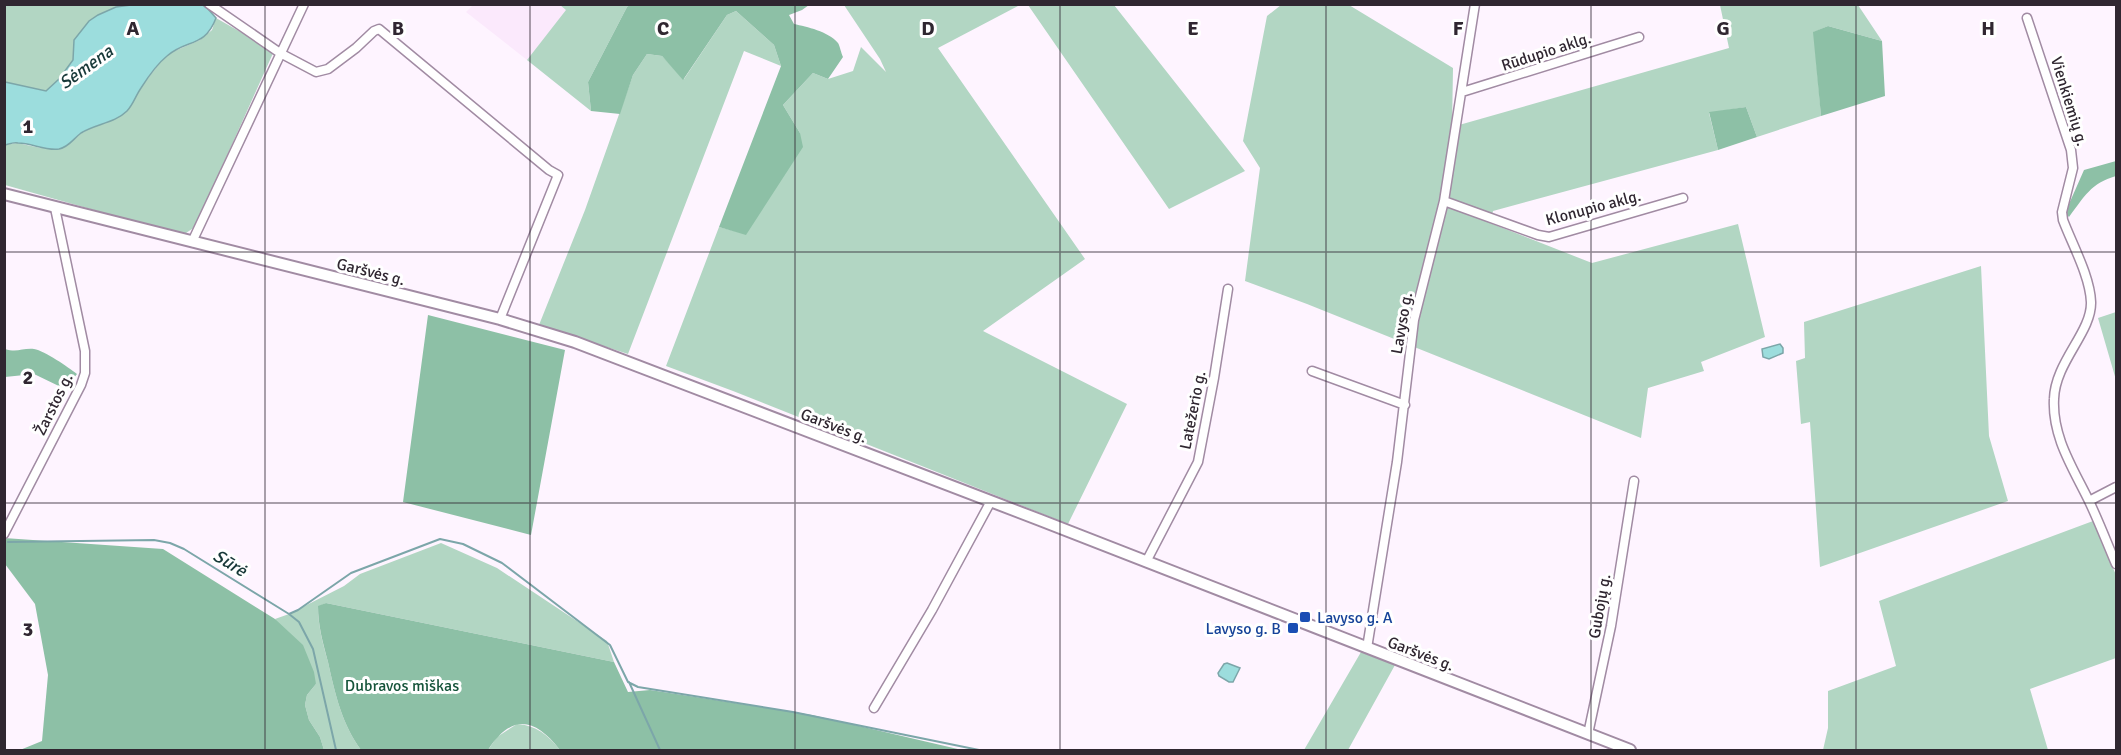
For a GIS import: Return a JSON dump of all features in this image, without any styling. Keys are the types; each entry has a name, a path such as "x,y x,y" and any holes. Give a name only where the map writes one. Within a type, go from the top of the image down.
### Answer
{"main road":[{"name":"Garšvės g.","path":"4,194 500,319 575,342 1630,750"}],"street":[{"path":"209,4 280,53 316,72 322,72 379,29 549,170 558,175 500,319"},
{"path":"192,242 304,4"},
{"name":"Lavyso g.","path":"1366,648 1405,405 1414,320 1444,201 1475,4"},
{"name":"Vienkiemių g.","path":"2027,18 2070,150 2073,168 2062,212 2063,220 2085,275 2091,302 2081,333 2059,375 2054,398 2056,424 2064,454 2089,501 2116,564"},
{"name":"Rūdupio aklg.","path":"1462,92 1639,37"},
{"name":"Klonupio aklg.","path":"1444,201 1549,237 1683,198"},
{"name":"Žarstos g.","path":"4,534 81,385 85,373 85,351 55,208"},
{"name":"Latežerio g.","path":"1146,562 1198,462 1228,289"},
{"path":"1312,371 1405,405"},
{"name":"Gubojų g.","path":"1588,734 1611,626 1634,481"},
{"path":"2089,501 2116,487"},
{"path":"874,708 933,610 991,501"}],"shaded area":[{"path":"474,4 560,5 567,10 527,60 466,12"}],"green space":[{"path":"631,4 809,5 789,15 794,24 823,33 839,44 843,57 828,79 813,73 783,105 800,133 803,147 746,235 719,227 781,66 774,45 736,11 727,15 683,80 662,56 647,54 633,75 620,114 591,111 588,82 627,7"},
{"path":"5,5 131,5 104,12 87,26 74,40 73,60 59,79 46,91 5,82"},
{"path":"560,5 631,5 627,7 588,82 591,111 527,60 566,10"},
{"path":"844,5 1020,5 938,48 1085,259 983,331 1127,404 1068,524 666,366 719,227 746,234 800,133 783,105 813,73 828,79 853,71 861,47 886,72 880,59"},
{"path":"1028,5 1114,5 1245,171 1169,209"},
{"path":"1281,5 1349,5 1453,68 1452,127 1729,48 1720,5 1858,5 1882,41 1828,26 1814,32 1821,116 1757,137 1746,107 1709,113 1718,150 1493,211 1490,223 1592,263 1738,224 1765,337 1701,362 1704,371 1648,388 1641,438 1245,281 1260,168 1243,141 1267,16"},
{"path":"736,11 774,45 781,66 744,51 628,354 539,325 585,210 633,75 647,54 662,56 684,79 727,15"},
{"path":"216,18 274,51 195,227 183,235 5,185 4,145 17,143 41,148 68,145 80,134 115,119 127,111 141,87 163,59 170,53 200,40 212,30"},
{"path":"1828,26 1882,41 1885,96 1821,116 1813,32"},
{"path":"1746,107 1757,137 1718,150 1709,112"},
{"path":"2116,161 2116,176 2094,187 2069,217 2065,213 2084,170"},
{"path":"1981,266 1989,436 2008,501 1820,567 1810,422 1801,424 1796,361 1805,358 1804,322"},
{"path":"2116,312 2116,380 2098,318"},
{"path":"428,315 565,350 531,535 403,502"},
{"path":"5,349 39,350 77,374 65,389 34,374 5,377"},
{"path":"2093,521 2116,575 2116,658 2030,689 2048,750 1823,750 1828,728 1828,691 1896,666 1879,601"},
{"path":"4,538 163,549 275,619 303,645 314,672 316,684 307,695 305,705 309,720 320,737 324,750 20,750 42,741 48,675 35,604 5,564"},
{"path":"441,543 497,568 607,641 614,662 326,603 318,607 319,621 333,686 349,730 361,750 324,750 320,737 309,720 305,705 307,695 316,684 275,619 344,586 360,574"},
{"name":"Dubravos miškas","path":"326,603 614,662 628,692 650,690 812,715 962,750 560,750 542,731 524,724 515,725 506,730 488,750 361,750 349,730 333,686 319,621 318,606"},
{"path":"1361,652 1395,665 1348,750 1304,750"},
{"path":"517,724 530,726 541,732 560,750 488,750 497,737"}],"water":[{"name":"Sėmena","path":"201,4 216,18 212,28 201,39 174,51 163,59 147,79 129,109 122,115 81,133 68,145 59,149 16,143 5,145 5,82 46,91 59,79 73,60 74,40 89,21 116,7"},
{"path":"1780,344 1783,353 1769,359 1763,357 1762,349"},
{"path":"1227,663 1240,668 1233,682 1219,676 1218,673"}],"waterway":[{"path":"289,614 351,573 440,539 463,544 502,563 610,645 628,682 638,687 793,712 979,750"},
{"name":"Sūrė","path":"8,542 154,540 170,543 184,549 289,614 299,622 313,649 336,750"},
{"path":"629,682 660,750"}],"place":[{"name":"Lavyso g. A","path":"1305,617"},
{"name":"Lavyso g. B","path":"1293,628"}]}
